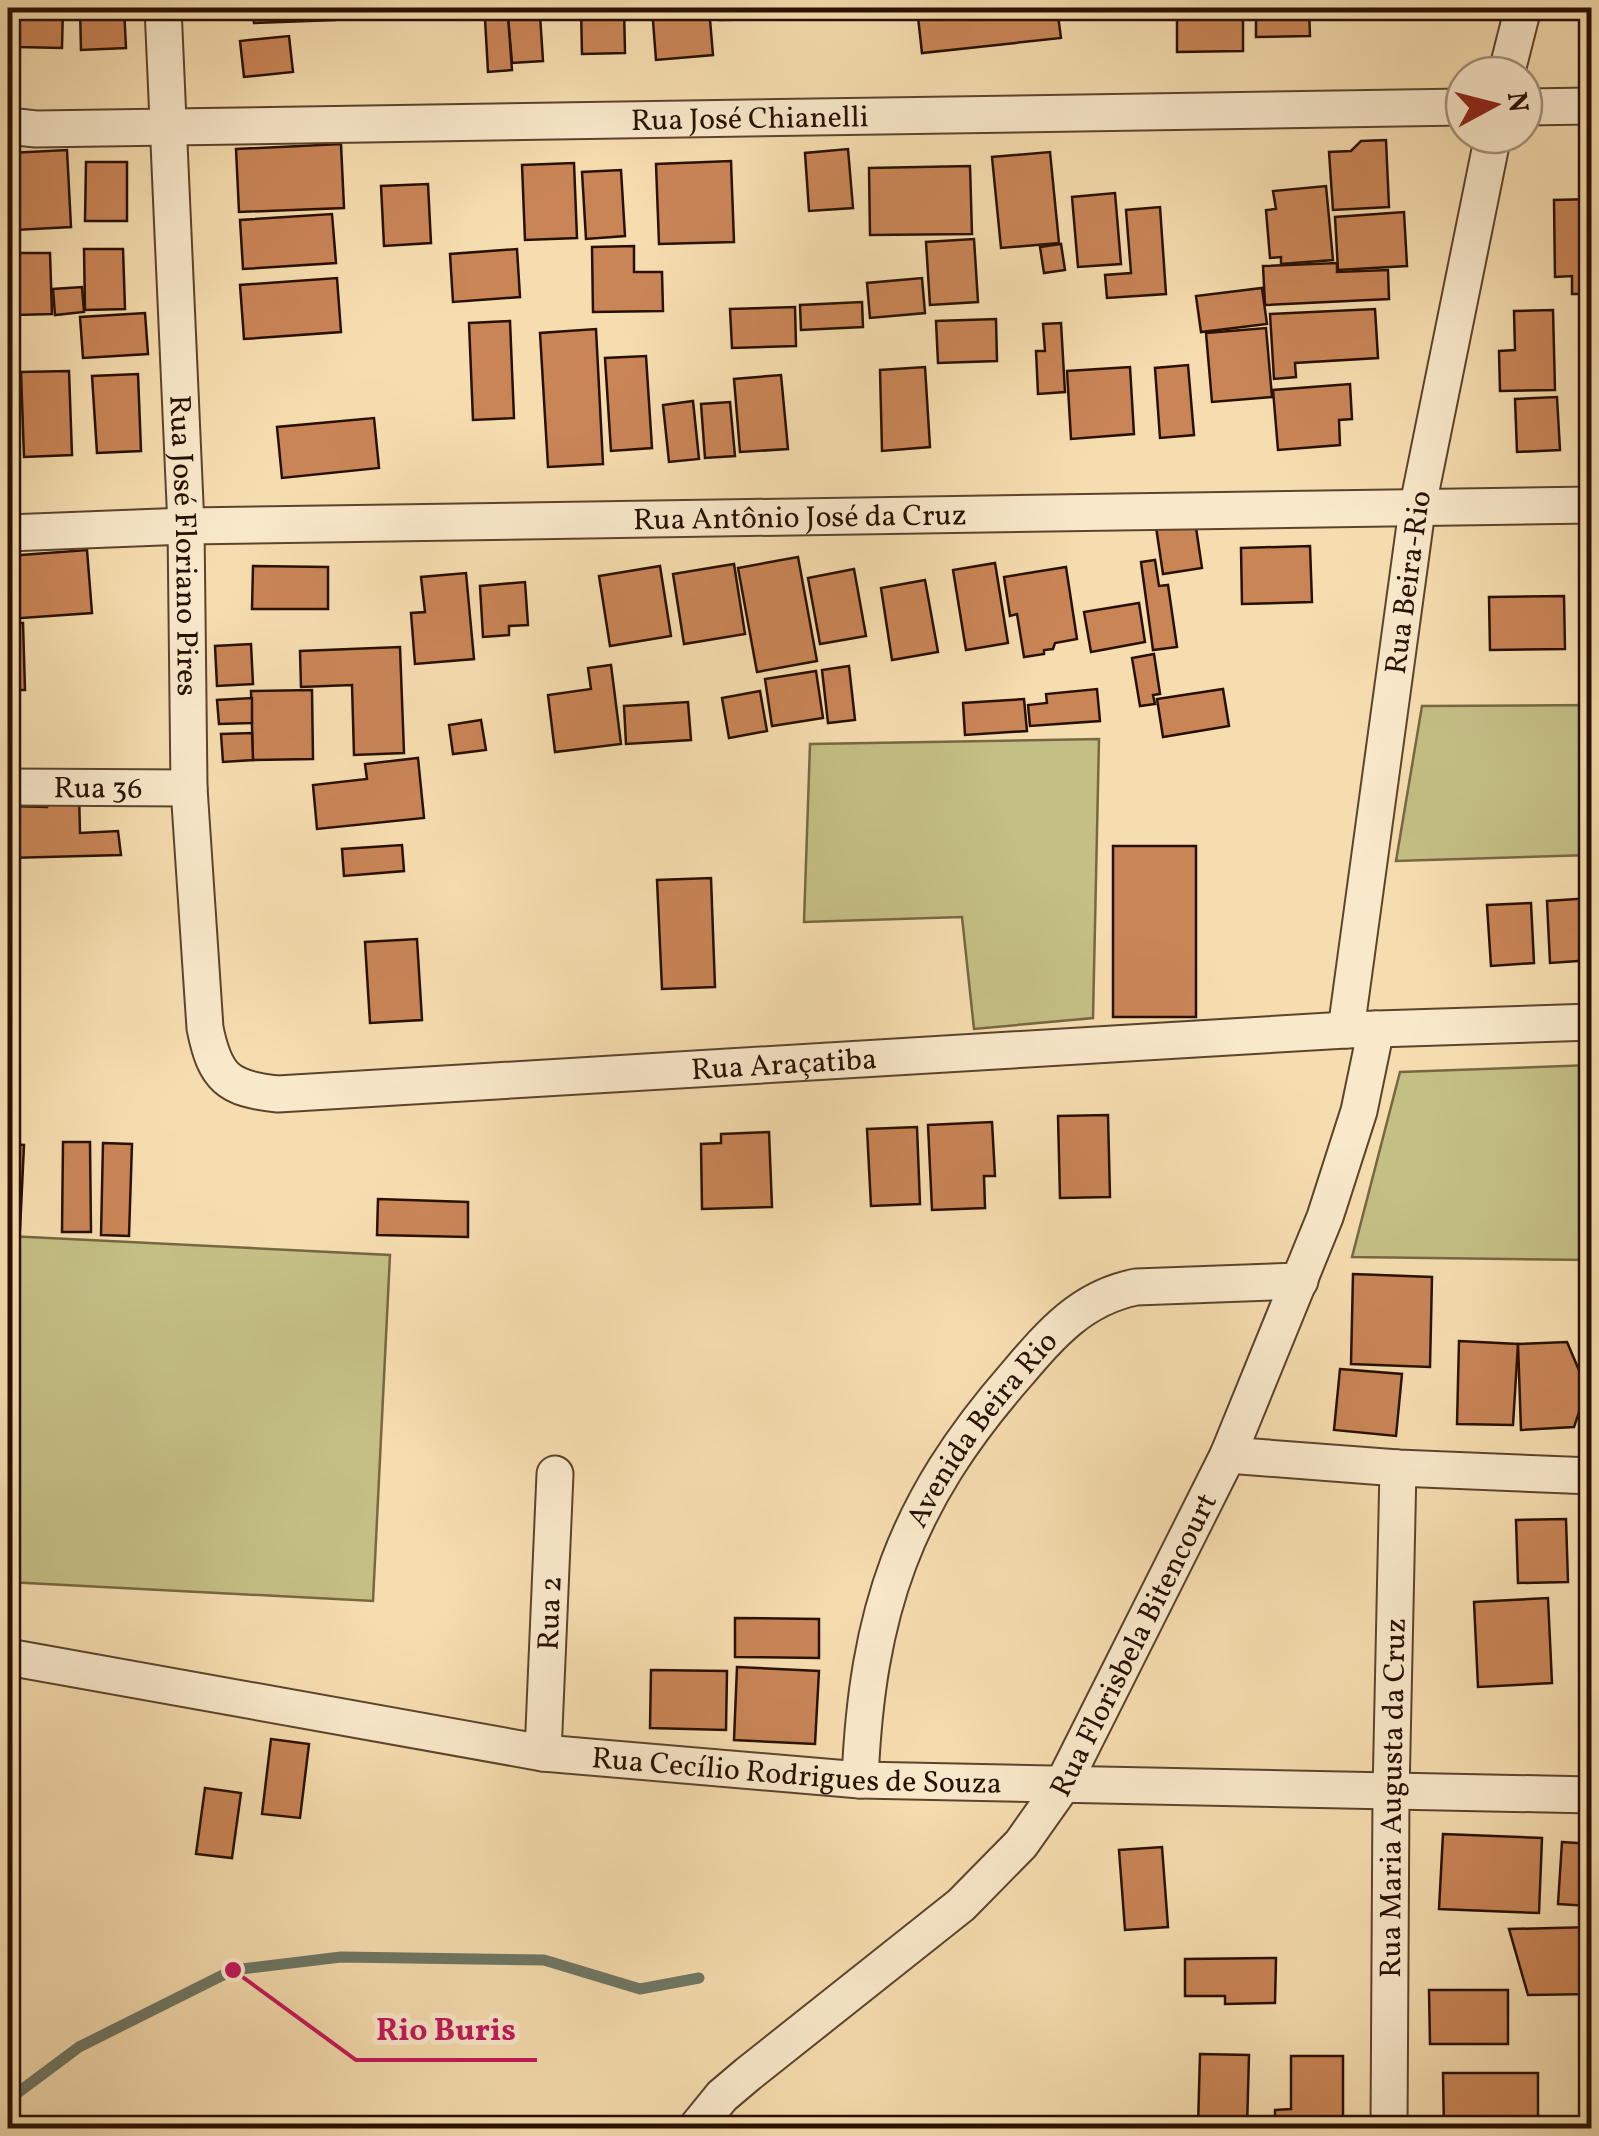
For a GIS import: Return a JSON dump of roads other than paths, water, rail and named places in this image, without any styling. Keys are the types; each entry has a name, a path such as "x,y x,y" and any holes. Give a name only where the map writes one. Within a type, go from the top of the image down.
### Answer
{"street":[{"name":"Rua José Floriano Pires","path":"164,8 186,526 189,788 205,1028 210,1056 225,1080"},
{"path":"1511,55 1523,8"},
{"path":"1544,106 1592,106"},
{"name":"Rua José Chianelli","path":"22,127 170,128 1444,107"},
{"name":"Rua Beira-Rio","path":"1361,1029 1417,510 1489,155"},
{"name":"Rua Antônio José da Cruz","path":"8,534 186,526 1592,505"},
{"name":"Rua 36","path":"8,788 189,788"},
{"path":"1361,1029 1592,1022"},
{"name":"Rua Araçatiba","path":"225,1080 249,1091 278,1094 1361,1029"},
{"name":"Rua Florisbela Bitencourt","path":"696,2128 722,2096 748,2074 962,1905 1021,1844 1062,1786 1228,1455 1326,1216 1359,1112 1361,1029"},
{"name":"Avenida Beira Rio","path":"860,1780 866,1681 874,1639 906,1540 953,1457 1031,1356 1088,1302 1112,1292 1136,1287 1300,1281"},
{"path":"1228,1455 1398,1468 1592,1476"},
{"name":"Rua Maria Augusta da Cruz","path":"1389,2128 1390,1793 1398,1468"},
{"name":"Rua 2","path":"543,1752 554,1474"},
{"name":"Rua Cecílio Rodrigues de Souza","path":"8,1657 543,1752 860,1780 1592,1795"}],"waterway":[{"path":"8,2100 79,2047 233,1970 341,1957 544,1960 640,1989 699,1978"}],"place":[{"name":"Rio Buris","path":"233,1970"}]}
